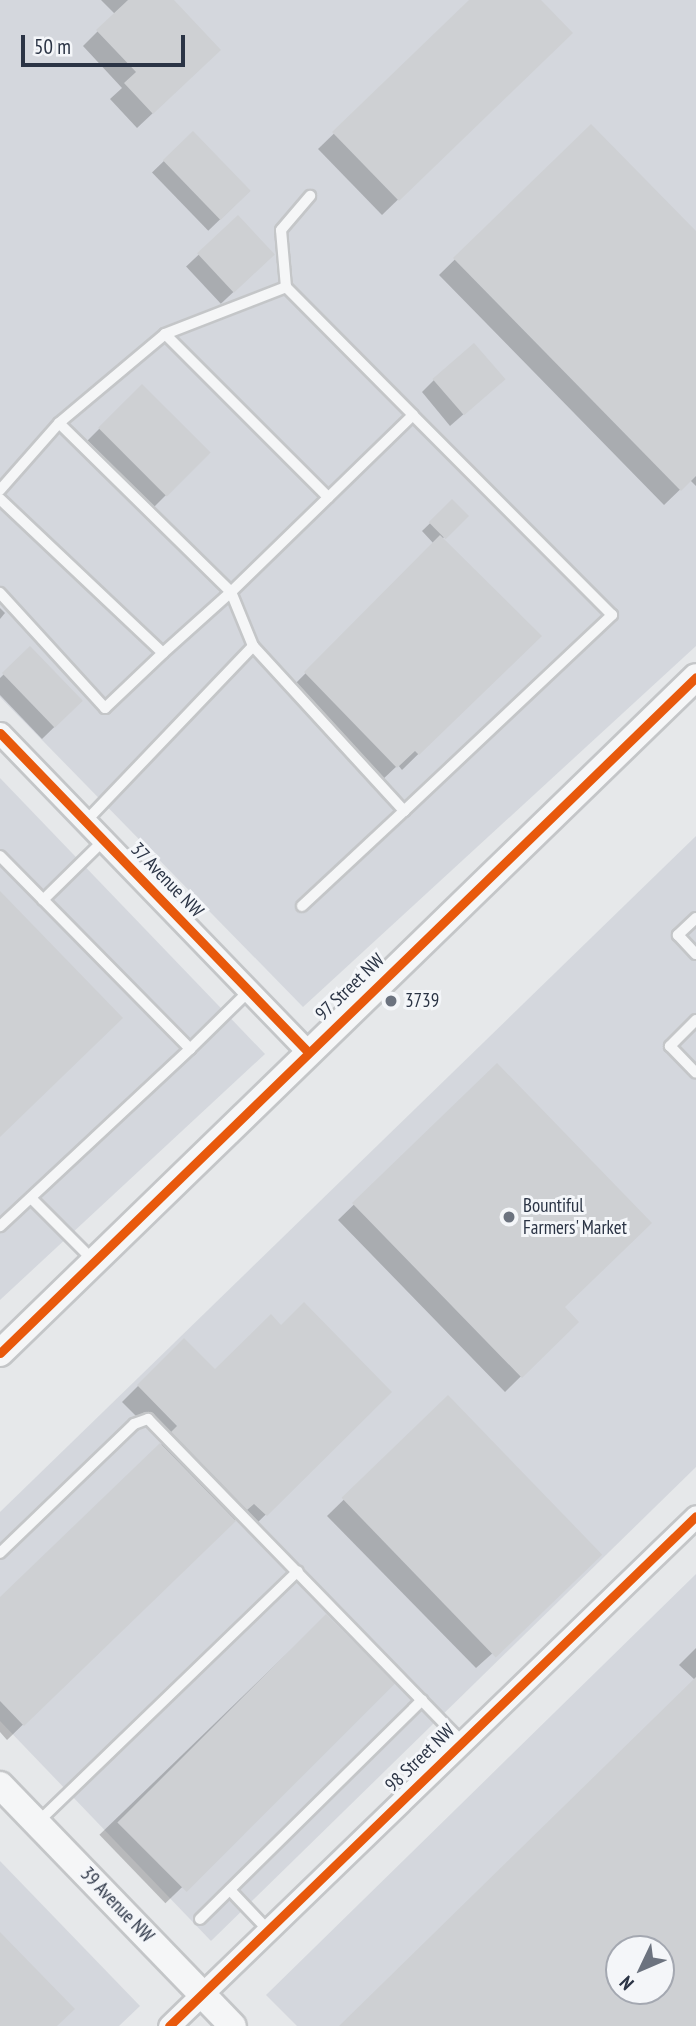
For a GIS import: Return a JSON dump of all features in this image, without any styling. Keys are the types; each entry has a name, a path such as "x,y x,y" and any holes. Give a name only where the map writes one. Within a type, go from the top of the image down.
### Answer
{"street":[{"name":"97 Street NW","path":"0,1353 696,677"},
{"name":"37 Avenue NW","path":"0,733 308,1052"},
{"name":"98 Street NW","path":"169,2026 696,1516"},
{"name":"39 Avenue NW","path":"0,1785 233,2026"}],"lane":[{"path":"302,906 612,615 286,287 281,230 310,196"},
{"path":"0,490 59,423 165,334 286,287"},
{"path":"165,334 328,497"},
{"path":"0,593 105,708 231,592 413,415"},
{"path":"59,423 231,592 253,646 404,811"},
{"path":"0,499 163,653"},
{"path":"86,821 253,646"},
{"path":"43,900 104,840"},
{"path":"0,856 190,1049"},
{"path":"696,918 678,935 696,954"},
{"path":"0,1226 250,991"},
{"path":"696,1020 670,1046 696,1073"},
{"path":"31,1198 94,1261"},
{"path":"0,1553 134,1424 148,1419 462,1742"},
{"path":"37,1823 298,1571"},
{"path":"200,1919 422,1700"},
{"path":"229,1890 268,1930"}],"shaded area":[{"path":"0,0 696,0 696,646 303,1007 0,697"},
{"path":"0,778 265,1054 0,1300"},
{"path":"696,836 696,1467 211,1941 0,1721 0,1512"},
{"path":"696,1574 696,2026 297,2026 266,1995"},
{"path":"0,1861 140,2006 119,2026 0,2026"}],"building":[{"path":"128,0 174,0 221,50 153,114 124,83 136,72 96,30"},
{"path":"469,0 541,0 573,33 399,201 332,132"},
{"path":"591,124 696,231 696,476 681,491 453,258"},
{"path":"193,131 251,191 220,220 163,160"},
{"path":"238,215 275,254 234,293 197,253"},
{"path":"474,343 505,379 464,415 432,379"},
{"path":"142,384 211,453 167,496 98,428"},
{"path":"452,499 469,516 446,539 429,522"},
{"path":"440,535 542,636 419,755 415,751 397,768 304,672"},
{"path":"30,646 83,701 55,728 2,673"},
{"path":"0,891 123,1018 0,1137"},
{"path":"497,1063 652,1223 565,1307 579,1322 522,1378 352,1203"},
{"path":"304,1302 392,1392 267,1516 254,1504 247,1510 171,1432 177,1426 137,1385 184,1338 215,1369 271,1314 281,1325"},
{"path":"448,1395 602,1555 496,1658 342,1498"},
{"path":"160,1443 236,1521 24,1726 0,1701 0,1597"},
{"path":"326,1614 395,1683 187,1892 117,1823"},
{"path":"696,1677 696,2026 339,2026"},
{"path":"0,1932 75,2009 57,2026 0,2026"}],"cycle path":[{"path":"0,1353 696,677"},
{"path":"0,733 308,1052"},
{"path":"169,2026 696,1516"}],"place":[{"name":"3739","path":"391,1001"},
{"name":"Bountiful Farmers' Market","path":"509,1217"}]}
